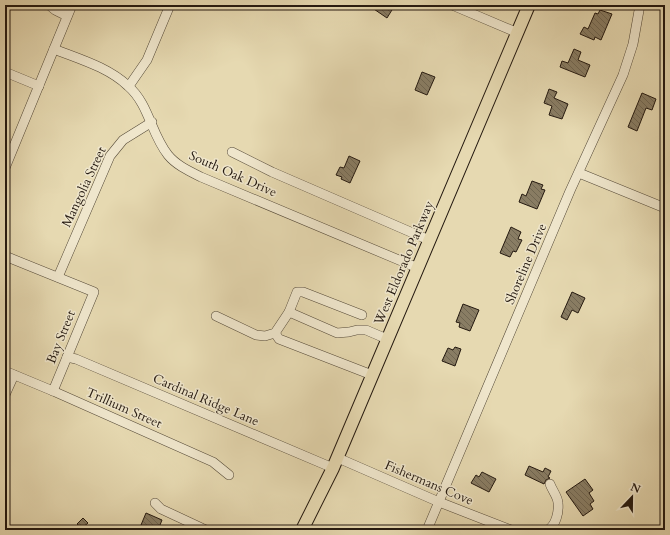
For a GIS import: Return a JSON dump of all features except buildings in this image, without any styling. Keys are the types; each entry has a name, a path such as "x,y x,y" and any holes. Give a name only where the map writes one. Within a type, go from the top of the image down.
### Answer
{"main road":[{"name":"West Eldorado Parkway","path":"302,530 335,463 530,5"}],"street":[{"path":"49,5 67,16"},
{"path":"5,168 72,5"},
{"path":"129,86 147,60 170,5"},
{"path":"452,5 518,33"},
{"name":"Shoreline Drive","path":"427,530 579,173 623,75 633,44 640,5"},
{"name":"South Oak Drive","path":"54,49 111,73 129,86 145,108 161,144 168,155 181,166 201,177 418,268"},
{"path":"5,72 39,86"},
{"name":"Mangolia Street","path":"58,277 110,156 123,140 152,122"},
{"path":"232,152 272,172 430,240"},
{"path":"579,173 665,208"},
{"path":"5,256 58,277"},
{"name":"Bay Street","path":"53,391 94,292 58,277"},
{"path":"216,316 256,335 265,336 275,333 289,312 297,292 303,292 362,315"},
{"path":"289,312 337,333 366,330 387,339"},
{"path":"275,333 279,339 372,375"},
{"name":"Cardinal Ridge Lane","path":"67,357 76,359 335,463"},
{"name":"Trillium Street","path":"5,371 213,462 229,475"},
{"path":"5,395 14,375"},
{"name":"Fishermans Cove","path":"335,463 511,530"},
{"path":"548,530 552,527 557,518 558,502 550,484"},
{"path":"155,503 161,509 206,530"}]}
